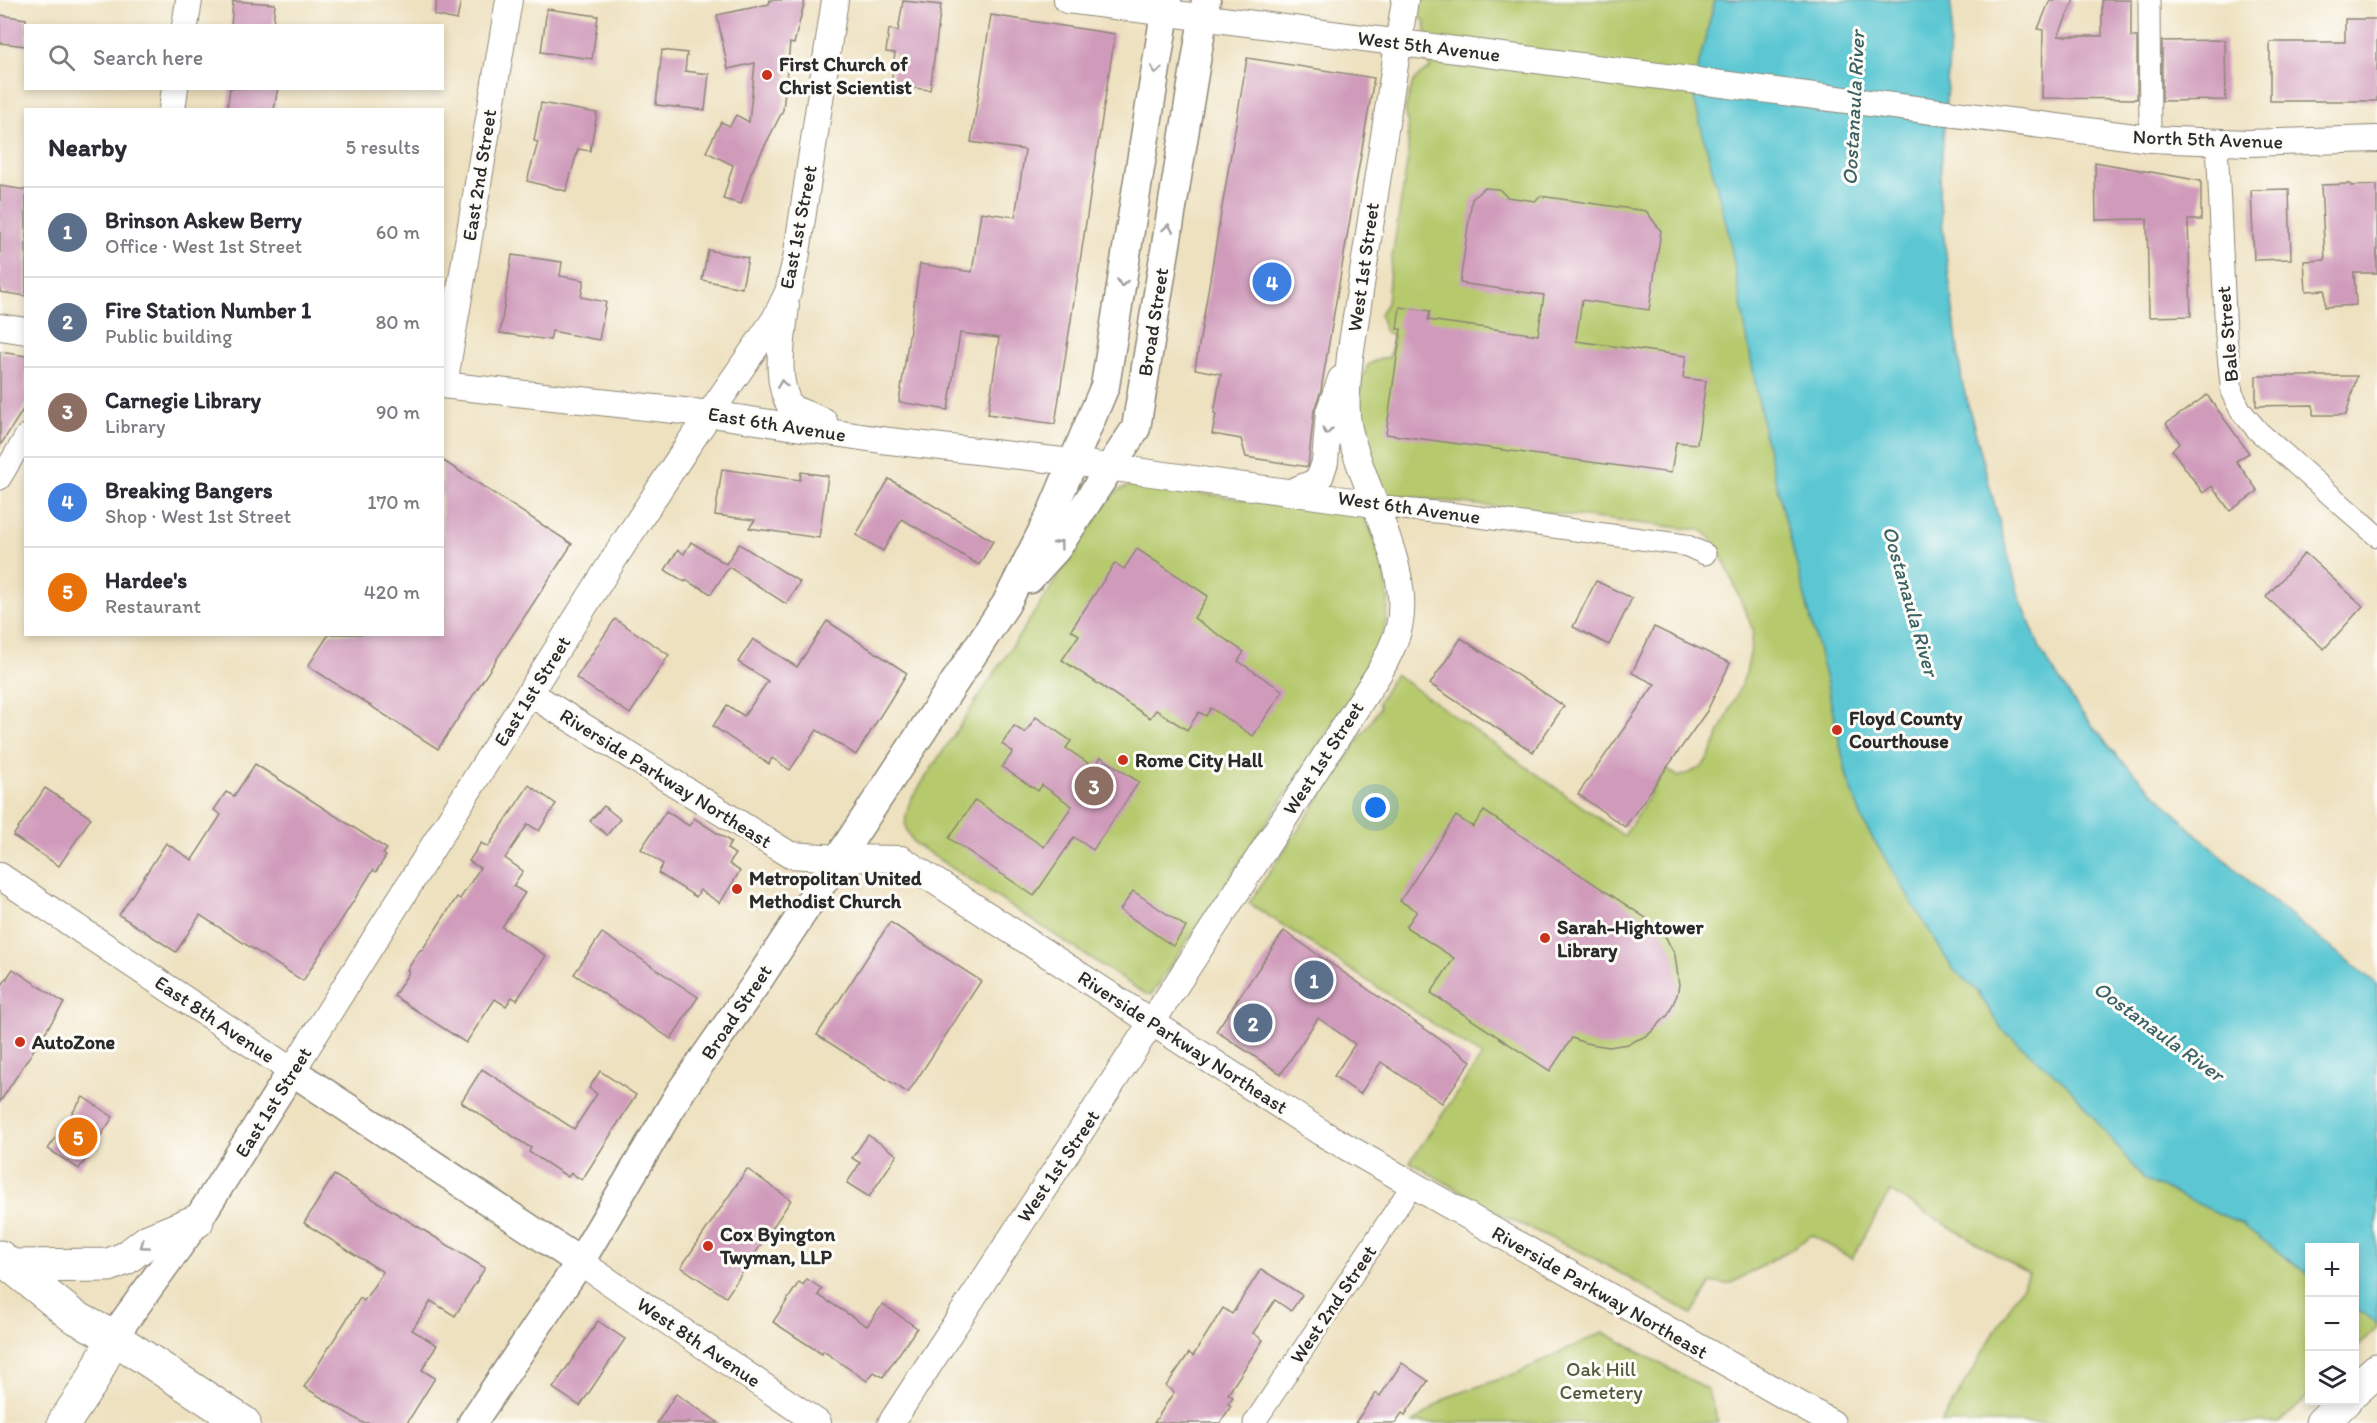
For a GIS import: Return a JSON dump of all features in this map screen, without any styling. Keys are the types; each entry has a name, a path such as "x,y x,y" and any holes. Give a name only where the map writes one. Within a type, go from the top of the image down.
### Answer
{"main road":[{"name":"Broad Street","path":"472,1423 580,1262 681,1091 839,858 1006,604 1051,514 1105,386 1166,6"},
{"name":"Broad Street","path":"1006,604 1057,548 1136,428 1204,9"},
{"name":"East 1st Street","path":"113,1337 197,1221 292,1071"},
{"name":"East 8th Avenue","path":"292,1071 580,1262"},
{"path":"6,1262 109,1264 126,1258 148,1241 197,1221"},
{"path":"6,1262 73,1316 113,1337 244,1423"},
{"path":"64,1423 92,1381 113,1337"},
{"path":"2333,1412 2377,1370"}],"street":[{"path":"185,24 189,0"},
{"name":"East 2nd Street","path":"444,379 509,0"},
{"name":"East 1st Street","path":"292,1071 617,554 776,319 788,292 796,259 835,0"},
{"name":"West 5th Avenue","path":"1067,0 1204,9 1398,42 2039,126"},
{"name":"West 1st Street","path":"891,1423 1379,673 1392,649 1400,626 1401,593 1398,576 1354,447 1347,405 1350,356 1405,0"},
{"path":"2148,0 2150,139"},
{"path":"172,108 175,90"},
{"name":"North 5th Avenue","path":"2039,126 2150,139 2217,142 2377,139"},
{"name":"Bale Street","path":"2217,142 2226,336 2232,393 2241,411 2258,431 2377,536"},
{"path":"788,292 781,379 783,392 791,408 881,440"},
{"path":"0,327 24,331"},
{"path":"1293,491 1313,483 1320,477 1325,462 1329,412 1350,356"},
{"name":"East 6th Avenue","path":"444,385 711,414 881,440 1111,467"},
{"path":"0,479 24,438"},
{"name":"West 6th Avenue","path":"1111,467 1293,491 1402,509 1457,514 1685,545 1705,554"},
{"name":"Riverside Parkway Northeast","path":"531,694 790,855 901,859 1322,1132 1832,1423"},
{"name":"East 8th Avenue","path":"0,876 292,1071"},
{"name":"West 2nd Street","path":"1254,1423 1413,1184"},
{"name":"West 8th Avenue","path":"580,1262 818,1423"}],"green space":[{"name":"Floyd County Courthouse","path":"1417,0 1863,0 1842,352 2377,1185 2377,1328 2359,1346 2359,1243 2305,1243 2305,1399 2279,1423 1941,1423 2029,1274 1890,1191 1852,1259 1812,1235 1730,1284 1711,1283 1692,1314 1590,1256 1505,1217 1410,1162 1482,1056 1249,903 1380,708 1378,703 1395,674 1624,836 1666,768 1679,777 1702,767 1711,753 1746,673 1751,649 1753,630 1726,565 1711,538 1701,530 1390,495 1382,489 1359,424 1361,381 1368,365 1378,359 1390,357 1393,336 1384,330 1380,314 1387,303 1408,157 1408,125 1405,109 1413,82 1430,69 1425,21 1419,17 1416,7"},
{"name":"Rome City Hall","path":"1134,484 1363,516 1372,532 1383,566 1388,596 1382,638 1370,669 1151,995 1144,993 915,844 905,824 910,801 1108,501 1117,491"},
{"name":"Oak Hill Cemetery","path":"1603,1332 1707,1389 1718,1423 1413,1423 1448,1397 1517,1373"}],"water":[{"name":"Oostanaula River","path":"1715,0 1950,0 1952,15 1939,197 1962,382 2019,596 2042,653 2078,708 2118,757 2190,828 2268,898 2377,984 2377,1323 2359,1312 2359,1243 2305,1243 2305,1272 2240,1223 2144,1180 2069,1087 2001,1028 1978,992 1952,968 1864,824 1847,777 1827,684 1766,443 1728,231 1692,91"}],"building":[{"path":"437,0 461,0 457,20 434,15"},
{"path":"770,0 805,0 794,44 790,43 783,110 751,173 741,204 723,199 733,165 706,152 721,122 730,126 736,115 749,122 755,63 728,69 717,15 769,4"},
{"path":"2050,0 2074,0 2058,36 2102,36 2102,0 2131,0 2131,37 2137,37 2137,99 2042,98 2043,30 2038,29"},
{"path":"233,1 275,4 273,24 231,24"},
{"path":"903,1 941,5 930,90 891,85 895,53 886,52 889,29 898,31"},
{"path":"547,9 598,16 592,59 541,52"},
{"path":"0,15 26,19 24,46 0,43"},
{"path":"991,15 1115,34 1055,424 988,414 999,338 960,333 948,410 899,402 920,264 972,272 981,212 1015,217 1025,150 971,142"},
{"path":"2345,19 2377,19 2377,101 2270,101 2270,42 2345,42"},
{"path":"2225,40 2226,100 2162,101 2162,41"},
{"path":"662,50 687,53 685,71 709,74 705,110 656,105"},
{"path":"1247,58 1374,78 1321,390 1314,411 1308,467 1246,457 1241,439 1212,434 1221,374 1195,369"},
{"path":"230,90 278,90 274,108 227,108"},
{"path":"541,103 597,113 590,151 578,149 566,191 527,181 538,142 534,141"},
{"path":"2095,162 2201,181 2201,220 2188,220 2191,316 2149,317 2147,219 2096,220"},
{"path":"2350,184 2351,186 2377,185 2377,273 2354,273 2356,305 2325,307 2325,290 2306,291 2304,261 2325,260 2321,185"},
{"path":"0,186 24,190 24,296 0,292"},
{"path":"1484,188 1499,189 1507,197 1535,201 1540,196 1646,211 1661,231 1649,310 1582,300 1576,341 1686,356 1683,378 1706,381 1697,444 1676,442 1671,473 1386,434 1401,329 1397,329 1400,307 1430,311 1428,320 1538,335 1544,295 1460,283 1472,199"},
{"path":"2289,189 2291,259 2254,260 2251,190"},
{"path":"708,250 748,258 742,288 702,280"},
{"path":"512,255 562,262 560,276 584,280 581,297 606,302 599,340 552,331 550,340 500,333"},
{"path":"0,352 24,356 24,408 0,446"},
{"path":"2256,376 2357,376 2346,415 2313,415 2313,405 2256,406"},
{"path":"2207,395 2249,453 2236,461 2258,491 2230,511 2212,486 2203,493 2172,450 2180,443 2166,424"},
{"path":"444,461 572,544 438,749 308,666 328,636 444,636"},
{"path":"722,469 800,480 801,472 828,476 819,538 749,528 755,520 715,515"},
{"path":"889,479 993,541 979,565 902,519 883,551 856,535"},
{"path":"691,542 726,564 739,544 800,582 786,604 729,567 711,594 665,570 678,550 684,554"},
{"path":"1137,549 1208,596 1194,618 1244,652 1238,661 1283,691 1253,736 1211,708 1206,716 1199,712 1187,730 1156,710 1150,718 1062,660 1079,635 1071,630 1115,563 1124,569"},
{"path":"2305,553 2363,606 2324,649 2266,597"},
{"path":"1596,581 1632,598 1609,645 1573,627"},
{"path":"615,619 669,655 630,714 576,678"},
{"path":"827,621 907,673 856,755 817,730 790,770 772,758 769,764 713,726 727,705 744,716 768,681 738,662 753,639 797,667"},
{"path":"1654,627 1730,663 1707,711 1625,827 1578,794 1655,684 1632,673"},
{"path":"1461,638 1564,706 1533,752 1430,684"},
{"path":"1036,717 1071,741 1066,748 1094,767 1101,757 1139,782 1093,850 1074,837 1034,896 949,838 975,800 1044,847 1072,806 1042,785 1038,791 1002,767 1013,752 1002,744 1014,726 1025,733"},
{"path":"255,764 387,849 383,854 386,856 376,872 373,870 303,981 200,915 176,952 119,915 166,843 192,860 221,815 214,810 226,792 234,796"},
{"path":"529,785 556,804 539,831 528,824 505,858 523,871 513,886 525,893 502,927 546,956 517,1000 512,997 506,1006 495,999 466,1043 394,996 420,950 457,897 460,899 480,868 469,861 481,843 488,847"},
{"path":"45,788 91,818 59,866 13,836"},
{"path":"604,806 620,819 607,835 590,821"},
{"path":"666,811 689,826 694,818 731,842 727,849 735,854 729,864 740,871 720,903 700,890 696,897 658,873 663,864 641,849"},
{"name":"Sarah-Hightower Library","path":"1484,811 1649,920 1664,934 1675,955 1679,985 1668,1015 1648,1035 1628,1044 1609,1047 1572,1038 1550,1071 1431,993 1454,958 1406,927 1417,911 1400,901 1456,816 1473,827"},
{"path":"1133,891 1186,927 1173,946 1120,910"},
{"path":"890,922 981,981 908,1093 817,1035"},
{"path":"1284,931 1471,1061 1442,1103 1381,1062 1360,1094 1334,1076 1355,1044 1318,1018 1281,1074 1216,1031"},
{"path":"602,933 698,997 671,1039 574,974"},
{"name":"AutoZone","path":"13,969 64,1003 0,1102 0,988"},
{"path":"482,1069 574,1129 597,1094 589,1088 600,1071 636,1095 582,1180 571,1173 568,1177 529,1152 531,1148 461,1102"},
{"path":"83,1097 113,1117 79,1169 48,1149"},
{"path":"868,1135 897,1155 869,1197 847,1183 860,1163 852,1158"},
{"path":"747,1169 791,1200 726,1297 681,1267"},
{"path":"334,1175 485,1268 455,1316 431,1301 412,1330 437,1345 422,1370 435,1378 407,1423 363,1423 304,1387 360,1298 364,1301 383,1272 304,1223"},
{"path":"1261,1269 1302,1295 1291,1311 1275,1300 1253,1333 1263,1340 1228,1394 1233,1397 1228,1404 1231,1406 1220,1423 1154,1423 1174,1392 1166,1386 1189,1353 1193,1356 1223,1308 1232,1314"},
{"path":"807,1279 822,1289 818,1295 867,1326 883,1304 917,1328 883,1377 874,1372 867,1381 823,1351 822,1354 773,1322 799,1282 803,1285"},
{"path":"598,1321 625,1339 580,1406 553,1388"},
{"path":"1402,1363 1428,1381 1405,1415 1402,1413 1395,1423 1355,1423 1376,1393 1380,1396"},
{"path":"676,1394 719,1423 657,1423"}],"place":[{"name":"First Church of Christ Scientist","path":"767,75"},
{"name":"Breaking Bangers","path":"1272,282"},
{"name":"Floyd County Courthouse","path":"1837,730"},
{"name":"Rome City Hall","path":"1123,760"},
{"name":"Carnegie Library","path":"1094,786"},
{"name":"Metropolitan United Methodist Church","path":"737,889"},
{"name":"Sarah-Hightower Library","path":"1545,938"},
{"name":"Brinson Askew Berry","path":"1314,980"},
{"name":"Fire Station Number 1","path":"1253,1023"},
{"name":"AutoZone","path":"20,1042"},
{"name":"Hardee's","path":"78,1137"},
{"name":"Cox Byington Twyman, LLP","path":"708,1246"}]}
